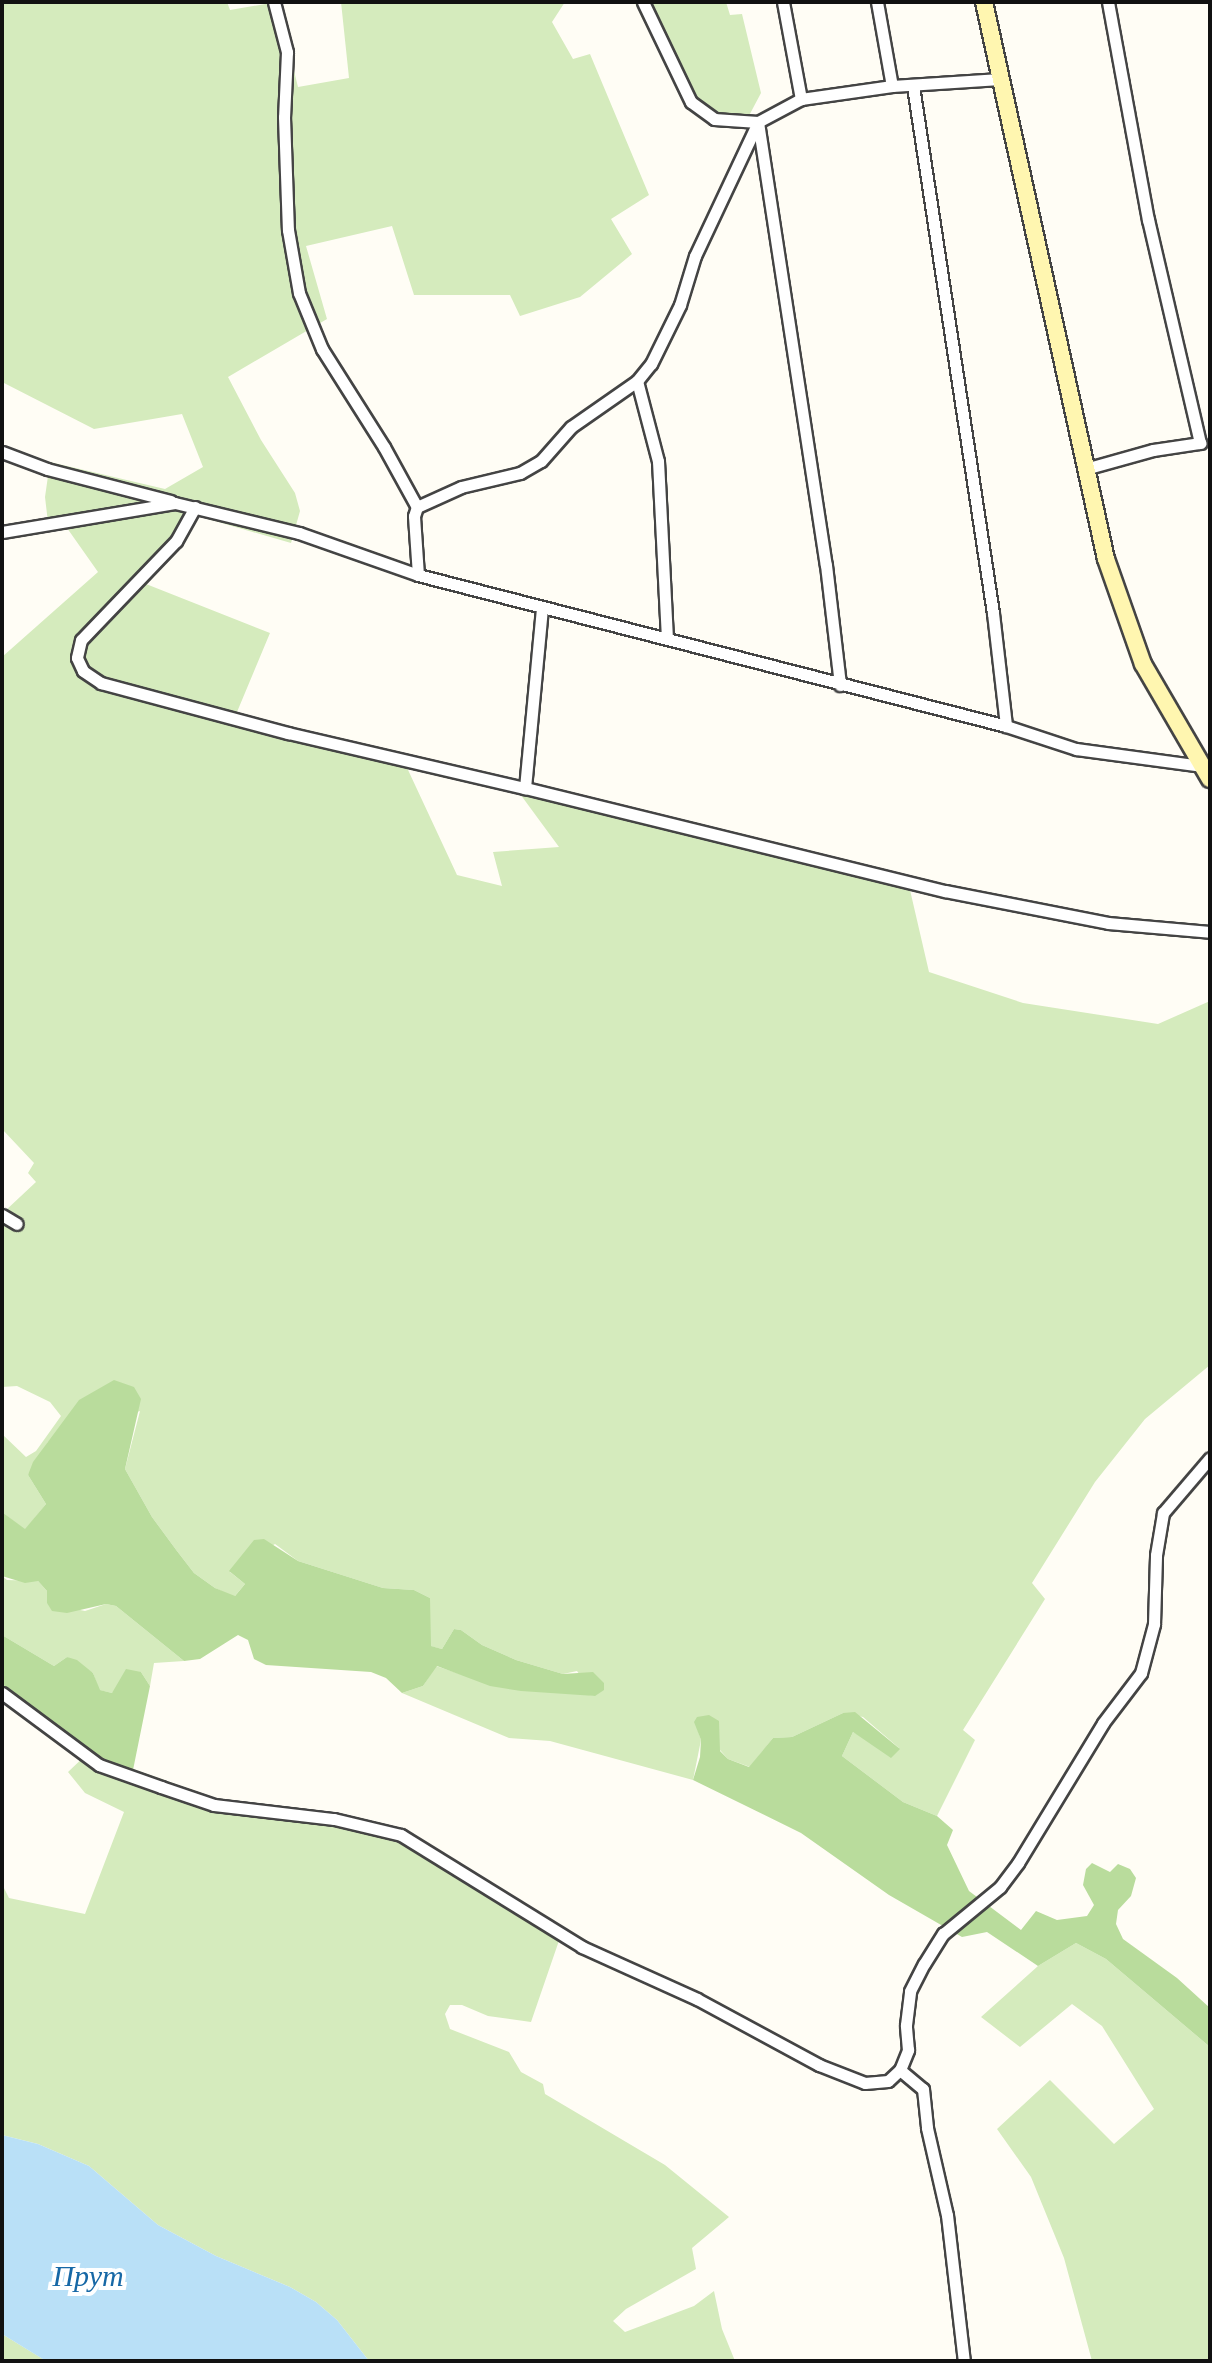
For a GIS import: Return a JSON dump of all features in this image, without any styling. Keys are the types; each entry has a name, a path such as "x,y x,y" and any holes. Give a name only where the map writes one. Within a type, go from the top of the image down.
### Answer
{"main road":[{"path":"984,2 1106,559 1143,664 1206,772"}],"street":[{"path":"274,2 287,52 284,117 288,230 299,293 322,349 384,447 417,507"},
{"path":"643,2 691,102 714,119 758,122 801,99 892,86 1000,79"},
{"path":"783,2 801,99"},
{"path":"877,2 892,86"},
{"path":"1085,469 1139,453 1200,443 1148,220 1108,2"},
{"path":"913,86 993,613 1006,726"},
{"path":"418,575 414,516 417,507 461,487 520,473 541,461 571,427 637,381 660,348 680,305 695,256 758,122"},
{"path":"758,122 824,549 840,685"},
{"path":"637,381 658,461 667,637"},
{"path":"2,452 47,469 299,533 418,575 542,608 667,637 840,685 1006,726 1076,749 1206,772"},
{"path":"2,532 175,503"},
{"path":"195,507 176,541 81,640 77,658 83,671 101,683 288,733 945,891 1108,923 1210,932"},
{"path":"525,788 542,608"},
{"path":"2,1215 17,1224"},
{"path":"2,1693 99,1765 214,1805 334,1819 401,1835 582,1947 697,1999 819,2065 865,2083 888,2081 900,2070 908,2050 906,2025 910,1991 924,1964 943,1934 1000,1887 1018,1863 1103,1723 1141,1673 1154,1624 1156,1555 1163,1513 1210,1458"},
{"path":"900,2070 923,2089 927,2128 947,2215 964,2361"}],"green space":[{"path":"2,2 227,2 230,10 277,2 298,87 349,78 341,2 565,2 552,22 573,59 590,54 649,195 611,219 632,254 580,297 520,316 510,295 414,295 392,226 306,246 327,319 228,377 261,440 295,493 300,511 291,543 194,515 146,584 270,633 237,712 402,757 457,875 502,886 493,852 559,847 512,783 907,877 929,972 1023,1003 1158,1024 1210,1001 1210,1365 1145,1419 1095,1482 1032,1583 1045,1599 963,1730 975,1740 937,1816 903,1802 842,1756 853,1732 868,1740 899,1748 863,1717 843,1713 792,1737 773,1738 750,1767 728,1759 695,1722 701,1740 693,1780 550,1741 509,1738 402,1693 423,1686 436,1666 463,1675 595,1696 577,1671 563,1674 516,1660 482,1645 461,1630 454,1629 442,1649 430,1646 430,1598 414,1590 383,1588 298,1561 275,1544 230,1572 245,1584 234,1597 215,1588 194,1573 177,1551 152,1517 125,1469 140,1411 48,1442 28,1475 46,1504 25,1530 2,1512 2,1434 26,1457 36,1451 61,1416 50,1402 17,1386 2,1387 2,1210 5,1211 36,1182 28,1173 34,1163 2,1129 2,657 98,572 67,528 49,531 45,497 50,462 165,489 203,467 182,414 94,429 2,382"},
{"path":"634,2 726,2 730,15 742,14 761,93 743,127 721,128 696,113"},
{"path":"114,1380 134,1387 141,1399 125,1469 152,1517 177,1551 194,1573 215,1588 235,1596 245,1584 229,1571 254,1540 264,1539 298,1561 383,1588 414,1590 430,1598 431,1646 442,1649 454,1629 461,1630 482,1645 516,1660 563,1674 593,1672 604,1683 604,1690 595,1696 521,1691 490,1686 437,1666 423,1686 402,1693 386,1678 371,1672 266,1665 254,1659 248,1640 238,1635 200,1659 184,1661 116,1606 106,1604 67,1613 52,1611 47,1603 47,1591 38,1581 25,1583 2,1576 2,1512 25,1529 46,1504 28,1475 33,1462 79,1400"},
{"path":"2,1576 7,1580 38,1581 47,1591 47,1603 85,1611 106,1604 116,1606 184,1661 154,1663 150,1686 141,1672 112,1693 99,1690 93,1673 67,1657 54,1666 2,1635"},
{"path":"2,1635 54,1666 67,1657 77,1660 93,1673 100,1690 112,1693 126,1669 141,1672 150,1686 133,1770 88,1753 2,1684"},
{"path":"855,1712 900,1749 891,1758 853,1732 842,1756 903,1802 937,1816 953,1830 947,1845 969,1891 1021,1930 1036,1911 1057,1920 1087,1916 1094,1905 1083,1885 1086,1869 1092,1863 1110,1872 1118,1864 1130,1869 1136,1878 1131,1896 1118,1910 1116,1924 1123,1939 1177,1978 1210,2008 1210,2047 1106,1959 1076,1943 1038,1966 987,1932 962,1937 889,1895 801,1833 693,1780 700,1757 701,1740 694,1722 697,1717 709,1715 719,1721 720,1751 728,1759 749,1767 773,1738 792,1737 843,1713"},
{"path":"88,1753 215,1798 396,1831 563,1929 531,2022 488,2016 462,2005 450,2005 445,2014 450,2029 509,2052 521,2072 543,2084 545,2094 665,2165 729,2217 692,2248 696,2269 626,2309 613,2321 625,2332 694,2306 714,2291 722,2329 735,2361 369,2361 337,2320 316,2302 290,2287 216,2256 158,2225 89,2166 38,2144 2,2135 2,1884 9,1898 85,1914 124,1812 85,1793 68,1772"},
{"path":"1076,1943 1106,1959 1210,2047 1210,2361 1092,2361 1064,2258 1031,2177 997,2129 1050,2080 1114,2144 1154,2109 1102,2026 1072,2004 1020,2047 981,2017 1038,1966"},
{"path":"2,2334 43,2359 46,2361 2,2361"}],"water":[{"name":"Прут","path":"2,2135 38,2144 89,2166 158,2225 216,2256 290,2287 316,2302 337,2320 369,2361 46,2361 2,2334"}]}
